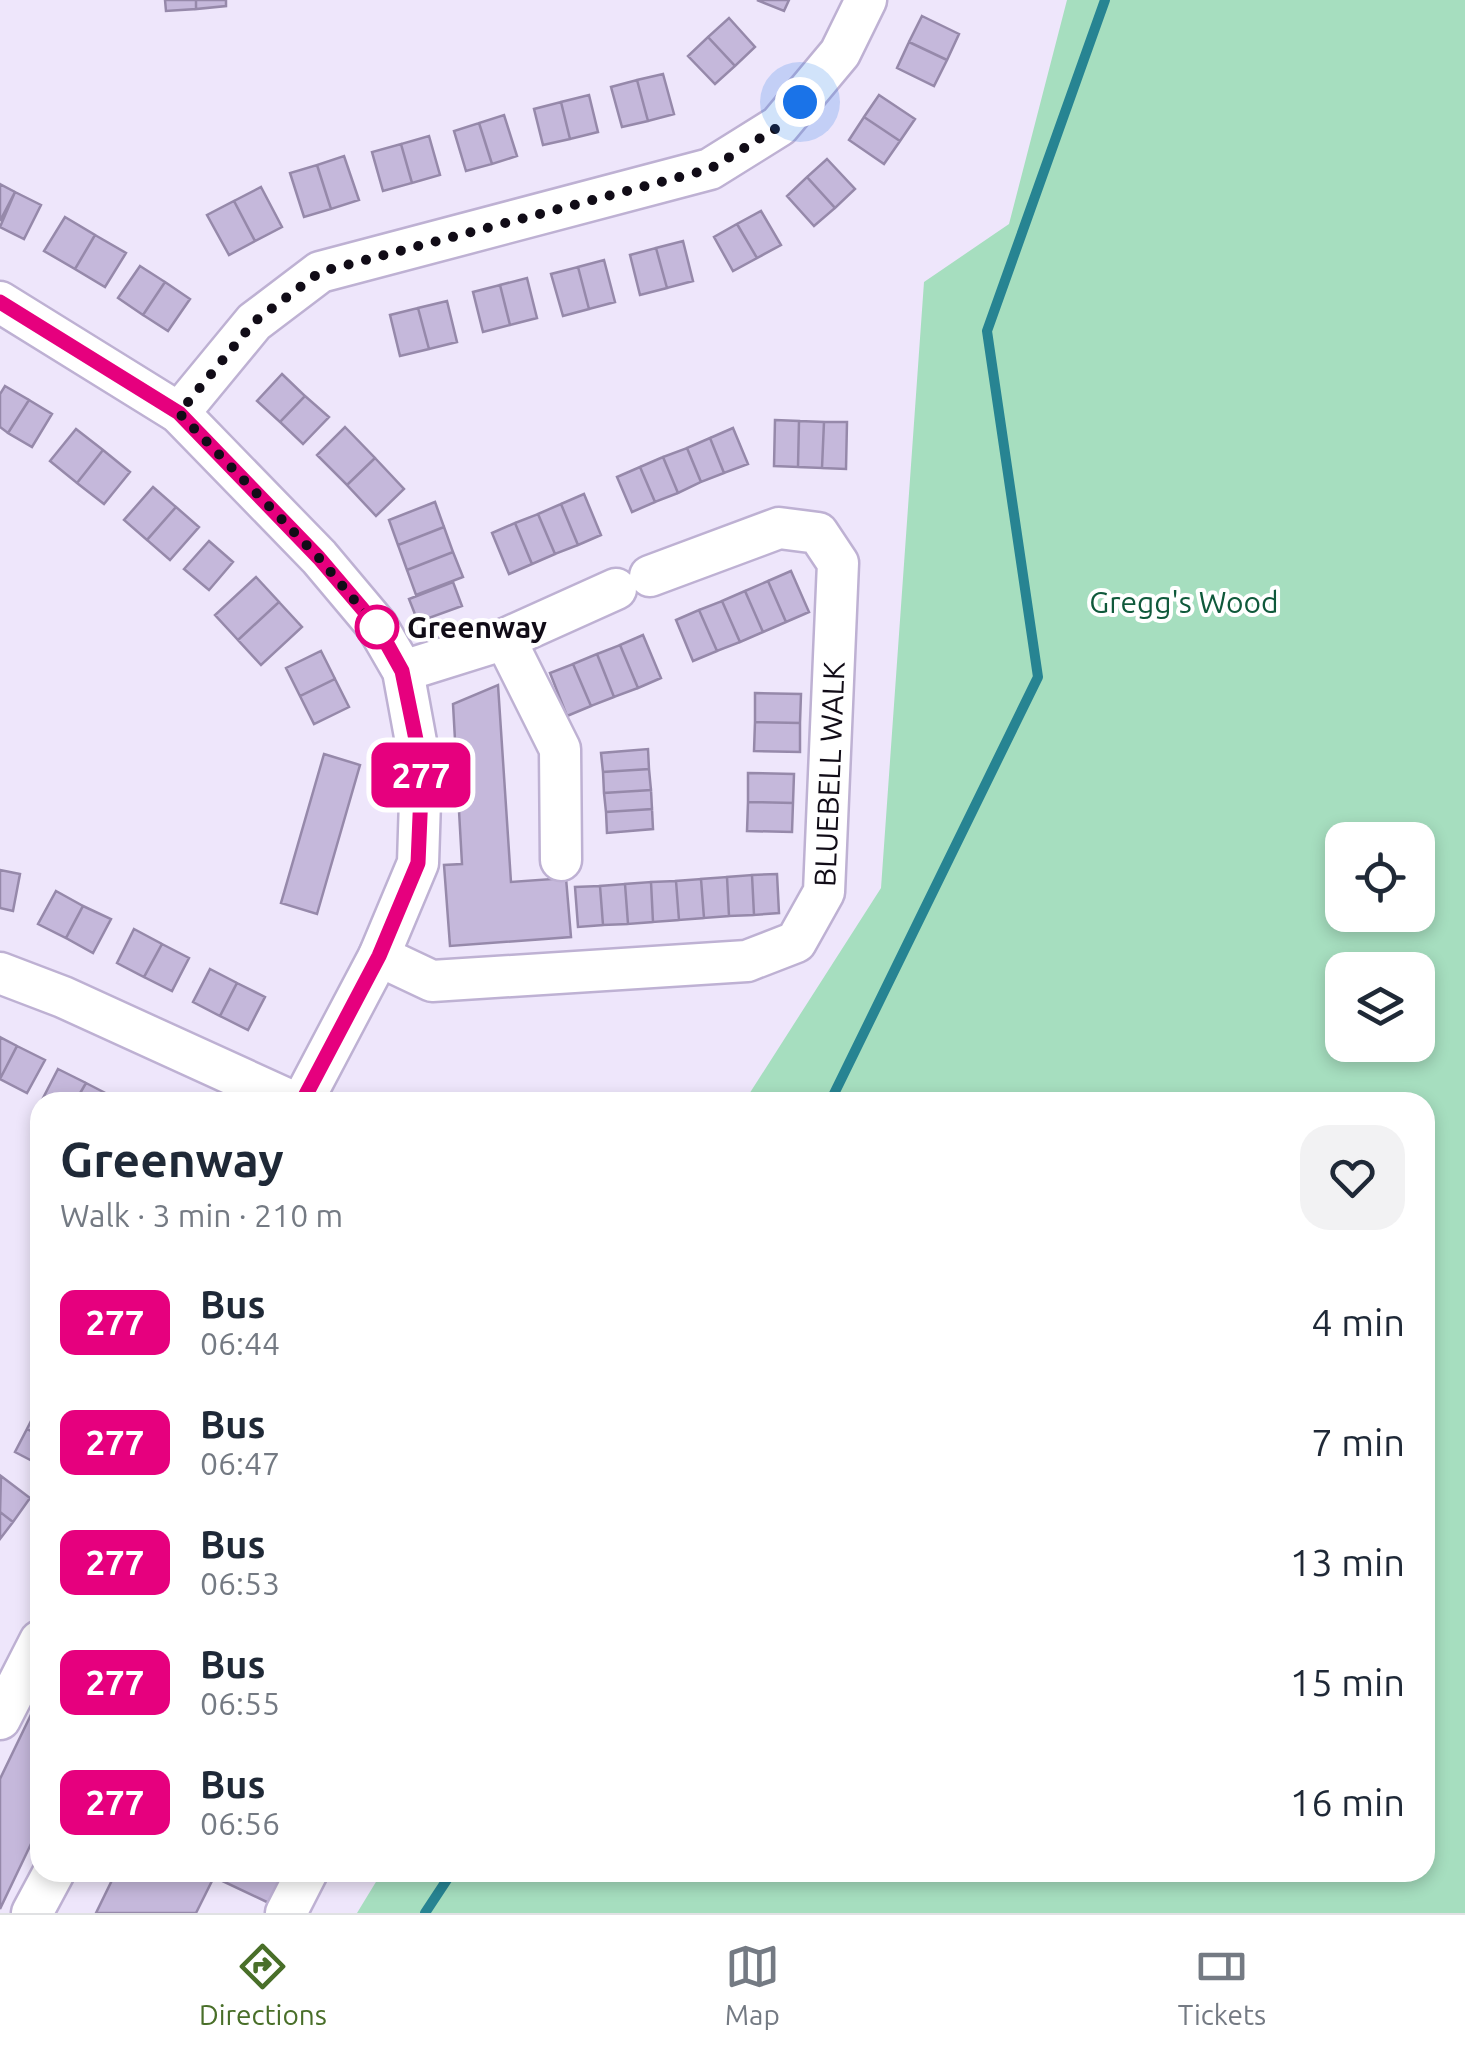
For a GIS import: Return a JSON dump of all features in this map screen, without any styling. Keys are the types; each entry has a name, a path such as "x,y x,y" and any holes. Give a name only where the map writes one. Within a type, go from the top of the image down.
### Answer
{"street":[{"path":"179,413 254,322 320,272 710,169 780,126 840,53 866,0"},
{"path":"0,302 179,413 319,558 377,626 402,671 422,769 418,863 379,956 307,1092"},
{"name":"BLUEBELL WALK","path":"379,956 432,981 448,981 746,961 796,942 824,892 838,563 818,533 779,528 633,583 505,639 402,671"},
{"path":"505,639 560,748 561,860"},
{"path":"0,974 63,997 272,1092"},
{"path":"0,1719 30,1662"},
{"path":"32,1913 49,1882"},
{"path":"286,1913 302,1882"}],"green space":[{"name":"Gregg's Wood","path":"1067,0 1465,0 1465,1913 357,1913 376,1882 1435,1882 1435,1092 750,1092 881,888 924,282 1009,224"}],"building":[{"path":"165,0 196,0 196,9 166,11"},
{"path":"196,0 226,0 226,6 196,9"},
{"path":"757,0 789,0 784,11"},
{"path":"922,16 959,34 947,60 909,42"},
{"path":"729,18 755,47 735,66 708,37"},
{"path":"708,37 735,66 715,84 688,56"},
{"path":"909,42 947,60 934,86 897,68"},
{"path":"663,74 674,114 648,121 637,80"},
{"path":"637,80 648,121 622,127 611,87"},
{"path":"589,95 598,132 570,139 561,102"},
{"path":"879,95 915,119 900,141 864,117"},
{"path":"561,102 570,139 543,145 534,109"},
{"path":"504,115 517,156 492,164 479,123"},
{"path":"864,117 900,141 884,164 849,140"},
{"path":"479,123 492,164 466,171 454,131"},
{"path":"429,136 440,175 412,183 401,144"},
{"path":"401,144 412,183 383,191 372,152"},
{"path":"344,156 359,200 331,209 317,165"},
{"path":"827,159 855,189 835,208 807,177"},
{"path":"317,165 331,209 304,217 290,173"},
{"path":"807,177 835,208 814,226 787,196"},
{"path":"0,184 15,192 0,221"},
{"path":"261,187 282,227 255,241 234,201"},
{"path":"15,192 41,205 24,239 0,227"},
{"path":"234,201 255,241 229,255 207,215"},
{"path":"761,211 781,245 757,258 737,224"},
{"path":"65,217 95,235 75,269 44,251"},
{"path":"737,224 757,258 733,271 714,237"},
{"path":"95,235 126,253 105,287 75,269"},
{"path":"683,241 693,281 667,288 656,248"},
{"path":"656,248 667,288 640,295 630,255"},
{"path":"604,260 615,302 589,309 578,267"},
{"path":"140,266 165,282 143,315 118,298"},
{"path":"578,267 589,309 563,316 551,274"},
{"path":"527,278 537,318 510,325 500,285"},
{"path":"165,282 190,299 168,331 143,315"},
{"path":"500,285 510,325 483,332 473,292"},
{"path":"447,301 457,342 429,349 418,308"},
{"path":"418,308 429,349 400,356 390,315"},
{"path":"282,374 305,396 280,422 257,401"},
{"path":"5,386 29,400 8,433 0,427 0,394"},
{"path":"305,396 329,417 303,444 280,422"},
{"path":"29,400 52,414 32,447 8,433"},
{"path":"775,420 799,421 798,467 774,466"},
{"path":"799,421 824,422 822,468 798,467"},
{"path":"824,422 847,422 846,469 822,468"},
{"path":"345,427 375,458 347,485 317,455"},
{"path":"733,428 748,464 724,473 710,438"},
{"path":"76,429 103,450 77,483 50,461"},
{"path":"710,438 724,473 701,482 687,448"},
{"path":"687,448 701,482 678,493 663,457"},
{"path":"103,450 130,472 104,504 77,483"},
{"path":"663,457 678,493 655,502 640,467"},
{"path":"375,458 404,489 376,516 347,485"},
{"path":"640,467 655,502 632,512 617,477"},
{"path":"153,487 176,507 147,540 124,520"},
{"path":"584,494 601,535 578,545 561,504"},
{"path":"435,502 444,527 398,545 389,520"},
{"path":"561,504 578,545 555,554 538,514"},
{"path":"176,507 199,527 170,560 147,540"},
{"path":"538,514 555,554 532,564 515,523"},
{"path":"515,523 532,564 509,574 492,533"},
{"path":"444,527 453,552 407,570 398,545"},
{"path":"209,541 233,562 209,590 184,569"},
{"path":"453,552 463,577 416,595 407,570"},
{"path":"791,571 809,612 786,622 768,581"},
{"path":"256,577 279,602 238,640 215,615"},
{"path":"768,581 786,622 763,632 745,591"},
{"path":"453,582 462,606 418,622 409,599"},
{"path":"745,591 763,632 740,642 722,601"},
{"path":"722,601 740,642 717,651 699,610"},
{"path":"279,602 302,627 261,665 238,640"},
{"path":"699,610 717,651 693,661 676,620"},
{"path":"643,635 661,678 638,688 620,645"},
{"path":"620,645 638,688 614,697 597,654"},
{"path":"321,651 335,679 300,696 286,668"},
{"path":"597,654 614,697 591,706 573,664"},
{"path":"573,664 591,706 567,716 550,673"},
{"path":"335,679 349,707 314,724 300,696"},
{"path":"498,685 511,882 566,878 571,937 450,946 444,865 462,864 453,704"},
{"path":"755,693 801,694 800,723 755,722"},
{"path":"755,722 800,723 800,752 754,751"},
{"path":"648,749 649,769 603,772 601,753"},
{"path":"324,754 360,765 317,914 281,903"},
{"path":"649,769 651,790 604,793 603,772"},
{"path":"748,773 794,774 793,803 748,802"},
{"path":"651,790 652,809 606,812 604,793"},
{"path":"748,802 793,803 792,832 747,831"},
{"path":"652,809 653,829 607,833 606,812"},
{"path":"0,870 20,874 13,911 0,908"},
{"path":"777,874 779,913 754,915 752,875"},
{"path":"752,875 754,915 729,916 727,877"},
{"path":"727,877 729,916 704,918 701,879"},
{"path":"701,879 704,918 679,920 676,881"},
{"path":"676,881 679,920 653,922 651,882"},
{"path":"651,882 653,922 628,924 625,884"},
{"path":"625,884 628,924 603,925 600,886"},
{"path":"600,886 603,925 578,927 575,887"},
{"path":"56,891 83,906 66,938 38,924"},
{"path":"83,906 111,919 93,953 66,938"},
{"path":"134,929 162,944 144,977 117,963"},
{"path":"162,944 189,958 172,991 144,977"},
{"path":"210,969 237,983 220,1016 193,1002"},
{"path":"237,983 265,997 248,1030 220,1016"},
{"path":"0,1037 17,1046 0,1079"},
{"path":"17,1046 45,1060 27,1093 0,1079"},
{"path":"58,1069 86,1083 81,1092 46,1092"},
{"path":"86,1083 103,1092 81,1092"},
{"path":"27,1429 30,1430 30,1460 15,1452"},
{"path":"1,1476 30,1498 13,1522 0,1512"},
{"path":"0,1512 13,1522 0,1539"},
{"path":"30,1717 30,1846 0,1909 0,1779"},
{"path":"111,1882 212,1882 196,1913 96,1913"},
{"path":"225,1882 279,1882 269,1903"}],"waterway":[{"path":"835,1092 1038,677 987,331 1105,0"},
{"path":"425,1913 445,1882"}],"bus line":[{"name":"277","path":"0,302 179,413 319,558 377,626 402,671 422,769 418,863 379,956 307,1092"}],"place":[{"name":"Greenway","path":"377,627"}],"route":[{"path":"377,627 319,558 179,413 254,322 320,272 710,169 780,126 800,102"}]}
